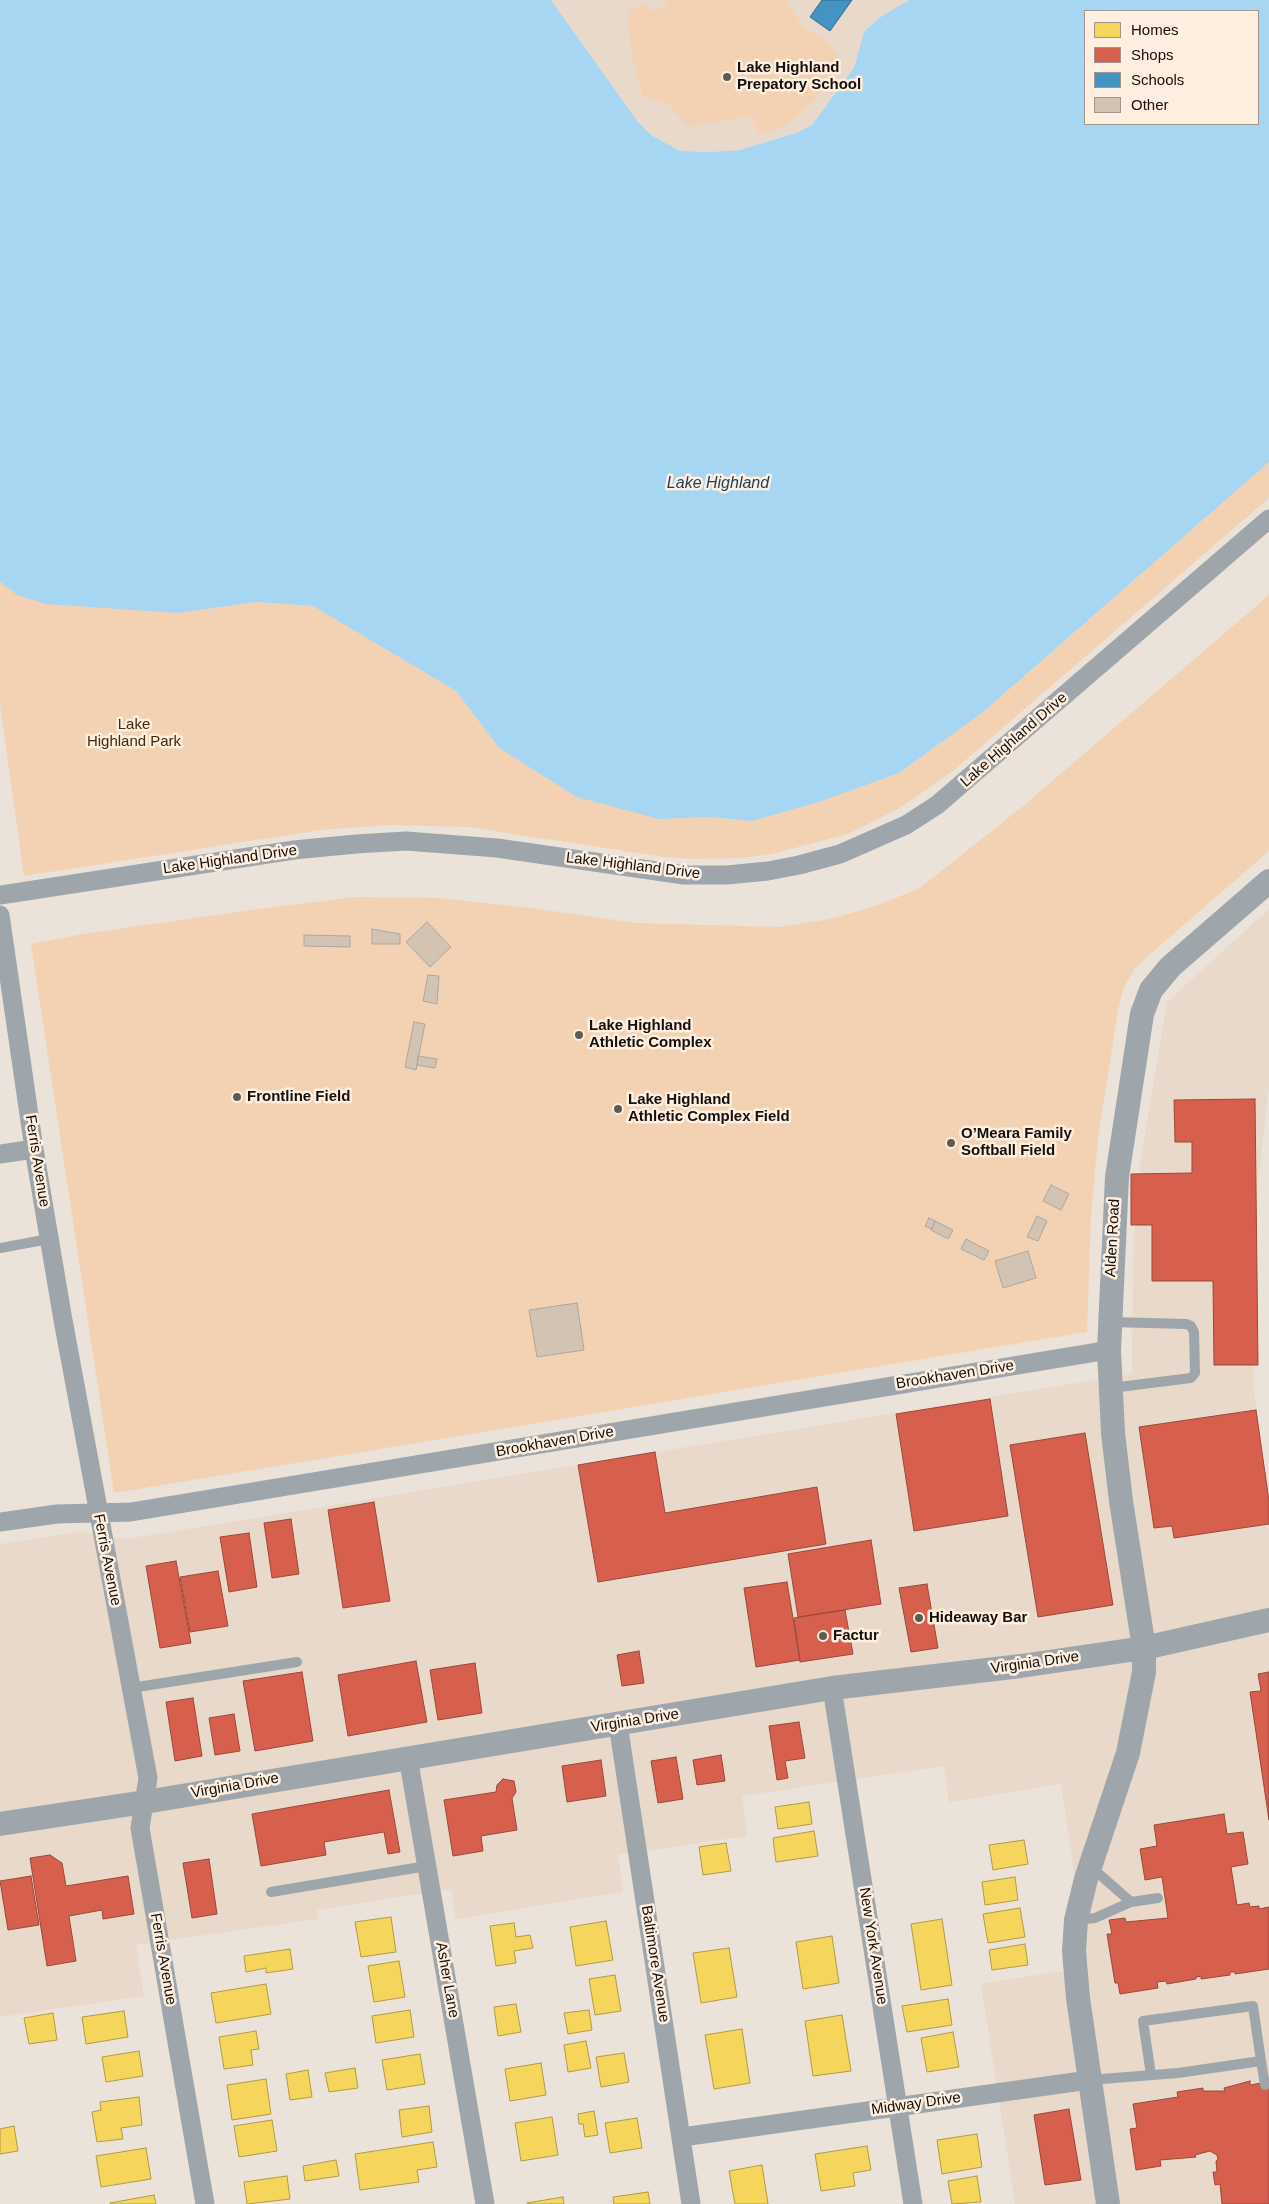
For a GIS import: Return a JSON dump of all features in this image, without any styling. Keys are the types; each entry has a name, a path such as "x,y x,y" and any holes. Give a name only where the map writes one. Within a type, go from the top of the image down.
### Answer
{"street":[{"name":"Lake Highland Drive","path":"0,896 294,850 406,841 497,848 684,875 727,875 768,871 840,854 906,825 937,805 1269,519"},
{"name":"Alden Road","path":"1108,2204 1075,1974 1076,1920 1090,1866 1128,1753 1142,1681 1144,1648 1121,1501 1111,1388 1109,1350 1117,1177 1142,1014 1151,990 1170,967 1269,881"},
{"name":"Ferris Avenue","path":"0,915 49,1240 148,1778 140,1828 205,2204"},
{"path":"0,1154 34,1148"},
{"name":"Brookhaven Drive","path":"0,1522 57,1514 140,1511 1109,1350"},
{"name":"Virginia Drive","path":"0,1824 145,1802 832,1688 1021,1666 1144,1648 1269,1620"},
{"name":"New York Avenue","path":"832,1688 913,2204"},
{"name":"Baltimore Avenue","path":"618,1724 691,2204"},
{"name":"Asher Lane","path":"408,1757 485,2204"},
{"name":"Midway Drive","path":"682,2137 1089,2080"}],"lane":[{"path":"0,1248 49,1240"},
{"path":"1110,1322 1186,1324 1191,1326 1194,1332 1195,1373 1191,1378 1111,1388"},
{"path":"131,1688 297,1662"},
{"path":"271,1892 427,1866"},
{"path":"1090,1866 1131,1902"},
{"path":"1076,1920 1094,1918 1131,1902 1158,1898"},
{"path":"1151,2075 1143,2022 1252,2006 1265,2085"},
{"name":"Midway Drive","path":"1089,2080 1178,2074 1261,2061"}],"shaded area":[{"name":"Lake Highland Prepatory School","path":"551,0 909,0 879,18 864,32 854,68 812,125 796,133 740,150 711,152 680,151 651,135 637,121"},
{"path":"1269,909 1269,1085 1255,1210 1252,1306 1254,1390 1269,1506 1269,2204 1015,2204 981,1984 1088,1967 1061,1784 949,1802 944,1766 742,1796 747,1836 618,1855 623,1892 456,1919 451,1889 317,1910 318,1919 136,1945 144,1996 0,2017 0,1544 80,1532 126,1539 1132,1374 1133,1251 1140,1166 1167,1002"}],"green space":[{"path":"666,0 786,0 803,28 823,38 837,54 834,71 817,98 793,120 782,127 760,134 750,116 689,127 669,105 643,96 633,61 628,24 629,9 647,5 653,12 666,4"},
{"name":"Lake Highland Park","path":"1269,462 1269,498 954,770 900,808 848,834 772,854 742,858 693,859 664,857 467,827 389,825 321,830 24,876 0,705 0,582 17,595 178,613 256,602 313,606 456,691 499,748 659,819 709,817 752,821 822,801 899,773 983,712"},
{"name":"Lake Highland Athletic Complex","path":"1269,595 1269,851 1135,968 1124,987 1118,1010 1098,1138 1091,1216 1087,1332 114,1493 31,944 89,933 356,897 439,898 531,908 636,923 781,927 835,918 878,905 918,889 925,884 1022,807"}],"water":[{"name":"Lake Highland","path":"0,0 551,0 637,121 651,135 680,151 711,152 740,150 796,133 812,125 854,68 864,32 879,18 909,0 1269,0 1269,462 983,712 899,773 822,801 752,821 709,817 659,819 577,797 499,748 456,691 313,606 256,602 178,613 46,604 17,595 0,582"}],"building: Homes":[{"path":"809,1802 812,1824 778,1829 775,1807"},
{"path":"814,1831 818,1856 776,1862 773,1838"},
{"path":"1024,1840 1028,1864 993,1870 989,1845"},
{"path":"726,1843 731,1871 703,1875 699,1847"},
{"path":"1015,1877 1018,1900 985,1905 982,1882"},
{"path":"1020,1908 1025,1937 988,1943 983,1914"},
{"path":"391,1917 396,1952 361,1957 355,1922"},
{"path":"942,1919 952,1985 921,1990 911,1924"},
{"path":"606,1921 613,1960 576,1966 570,1927"},
{"path":"514,1923 516,1937 530,1935 533,1948 514,1951 516,1963 496,1966 490,1926"},
{"path":"832,1936 839,1983 803,1989 796,1942"},
{"path":"1025,1944 1028,1965 992,1970 989,1950"},
{"path":"729,1948 737,1997 701,2003 693,1953"},
{"path":"290,1949 293,1969 266,1973 266,1968 246,1972 244,1956"},
{"path":"399,1961 405,1997 374,2002 368,1966"},
{"path":"615,1975 621,2011 595,2015 589,1979"},
{"path":"266,1984 271,2014 216,2023 211,1993"},
{"path":"948,1999 952,2025 907,2032 902,2006"},
{"path":"516,2004 521,2032 498,2036 494,2007"},
{"path":"410,2010 414,2037 376,2043 372,2016"},
{"path":"589,2010 592,2030 568,2034 564,2013"},
{"path":"124,2011 128,2037 86,2044 82,2017"},
{"path":"53,2013 57,2040 29,2044 24,2018"},
{"path":"842,2015 851,2071 813,2076 805,2021"},
{"path":"742,2029 750,2083 714,2089 705,2035"},
{"path":"256,2031 259,2049 251,2050 253,2065 224,2069 219,2037"},
{"path":"953,2032 959,2067 927,2072 921,2038"},
{"path":"586,2041 591,2068 568,2072 564,2045"},
{"path":"139,2051 143,2076 106,2082 102,2057"},
{"path":"624,2053 629,2082 601,2087 596,2057"},
{"path":"420,2054 425,2084 387,2090 382,2060"},
{"path":"541,2063 546,2095 510,2101 505,2069"},
{"path":"355,2068 358,2088 329,2092 325,2073"},
{"path":"308,2070 312,2097 290,2100 286,2074"},
{"path":"266,2079 271,2114 232,2120 227,2085"},
{"path":"139,2097 142,2125 121,2128 123,2139 97,2142 92,2112 101,2110 100,2102"},
{"path":"429,2106 432,2132 402,2137 399,2110"},
{"path":"594,2111 598,2135 585,2137 583,2124 579,2124 578,2114"},
{"path":"552,2117 558,2155 521,2161 515,2123"},
{"path":"637,2118 642,2148 610,2153 605,2123"},
{"path":"272,2120 277,2151 239,2157 234,2126"},
{"path":"14,2126 18,2151 0,2154 0,2129"},
{"path":"977,2134 982,2167 942,2174 937,2140"},
{"path":"433,2142 437,2167 417,2170 419,2182 360,2190 355,2154"},
{"path":"867,2146 871,2170 853,2173 855,2186 821,2191 815,2154"},
{"path":"146,2148 151,2179 101,2187 96,2156"},
{"path":"336,2160 339,2176 305,2181 303,2166"},
{"path":"762,2165 768,2204 735,2204 729,2171"},
{"path":"287,2176 290,2199 247,2204 244,2182"},
{"path":"977,2176 981,2202 952,2204 948,2181"},
{"path":"648,2192 650,2204 614,2204 613,2197"},
{"path":"154,2195 156,2204 110,2204 110,2203"},
{"path":"563,2197 564,2204 527,2204 527,2203"}],"building: Shops":[{"path":"1255,1099 1258,1365 1214,1365 1213,1281 1152,1281 1152,1225 1131,1225 1131,1174 1192,1173 1192,1142 1175,1142 1174,1100"},
{"path":"990,1399 1008,1516 914,1531 896,1414"},
{"path":"1256,1410 1269,1501 1269,1524 1174,1538 1172,1526 1154,1528 1139,1427"},
{"path":"1085,1433 1113,1605 1038,1617 1010,1445"},
{"path":"655,1452 665,1513 817,1487 826,1544 598,1582 578,1465"},
{"path":"374,1502 390,1601 343,1608 328,1510"},
{"path":"291,1519 299,1574 272,1578 264,1523"},
{"path":"249,1533 257,1587 229,1592 220,1537"},
{"path":"871,1540 881,1604 798,1617 788,1554"},
{"path":"176,1561 191,1643 160,1648 146,1566"},
{"path":"218,1571 228,1626 190,1632 180,1577"},
{"path":"787,1582 800,1660 756,1667 744,1588"},
{"name":"Hideaway Bar","path":"927,1584 938,1648 911,1652 899,1588"},
{"name":"Factur","path":"845,1610 853,1654 800,1662 794,1618"},
{"path":"639,1651 644,1683 622,1686 617,1655"},
{"path":"416,1661 427,1722 348,1736 338,1675"},
{"path":"475,1663 482,1713 438,1720 430,1670"},
{"path":"302,1672 313,1741 255,1751 243,1681"},
{"path":"1269,1672 1269,1820 1250,1692 1261,1691 1258,1674"},
{"path":"193,1698 202,1756 175,1761 166,1702"},
{"path":"234,1714 240,1751 215,1755 209,1718"},
{"path":"799,1722 805,1758 785,1761 788,1778 777,1780 769,1726"},
{"path":"721,1755 725,1781 697,1785 693,1760"},
{"path":"676,1757 683,1799 658,1803 651,1761"},
{"path":"601,1760 606,1796 567,1802 562,1766"},
{"path":"503,1779 514,1781 516,1792 512,1798 517,1830 481,1836 483,1851 453,1856 444,1800 496,1792 497,1785"},
{"path":"389,1790 400,1852 388,1854 384,1832 324,1842 326,1855 261,1866 252,1814"},
{"path":"1224,1814 1227,1834 1243,1832 1248,1864 1231,1867 1237,1905 1249,1903 1250,1907 1259,1906 1259,1909 1269,1907 1269,1969 1235,1974 1235,1972 1230,1972 1230,1975 1201,1979 1201,1976 1196,1977 1196,1979 1167,1984 1166,1981 1157,1982 1158,1988 1120,1994 1118,1983 1115,1983 1107,1934 1112,1934 1109,1920 1125,1918 1126,1922 1168,1918 1162,1877 1145,1880 1140,1849 1157,1846 1154,1825"},
{"path":"50,1855 62,1863 66,1886 128,1876 134,1914 103,1919 102,1910 69,1916 76,1961 47,1966 30,1858"},
{"path":"209,1859 217,1914 192,1918 183,1863"},
{"path":"31,1876 39,1925 8,1930 0,1881"},
{"path":"1250,2081 1250,2085 1269,2084 1269,2204 1222,2204 1220,2184 1215,2185 1213,2172 1217,2172 1217,2155 1210,2151 1195,2155 1196,2157 1160,2160 1161,2166 1136,2170 1130,2129 1137,2128 1133,2104 1178,2097 1177,2092 1203,2088 1203,2091 1225,2091 1224,2088"},
{"path":"1069,2109 1081,2180 1045,2185 1034,2115"}],"building: Schools":[{"path":"822,0 852,0 830,31 810,17"}],"building: Other":[{"path":"427,922 451,947 430,967 406,942"},
{"path":"372,929 400,934 400,944 372,944"},
{"path":"304,935 350,936 350,947 304,946"},
{"path":"428,975 439,976 437,1004 423,1001"},
{"path":"414,1022 425,1024 416,1070 405,1067"},
{"path":"418,1056 437,1059 435,1068 417,1065"},
{"path":"1051,1185 1069,1194 1061,1210 1043,1201"},
{"path":"1037,1216 1047,1221 1038,1241 1027,1237"},
{"path":"929,1218 935,1221 932,1229 925,1226"},
{"path":"935,1221 953,1230 948,1239 931,1230"},
{"path":"966,1239 989,1251 984,1260 961,1249"},
{"path":"1028,1251 1036,1278 1003,1288 995,1261"},
{"path":"577,1303 584,1350 537,1357 529,1310"}],"place":[{"name":"Lake Highland Prepatory School","path":"727,77"},
{"name":"Lake Highland Athletic Complex","path":"579,1035"},
{"name":"Frontline Field","path":"237,1097"},
{"name":"Lake Highland Athletic Complex Field","path":"618,1109"},
{"name":"O’Meara Family Softball Field","path":"951,1143"},
{"name":"Hideaway Bar","path":"919,1618"},
{"name":"Factur","path":"823,1636"}]}
